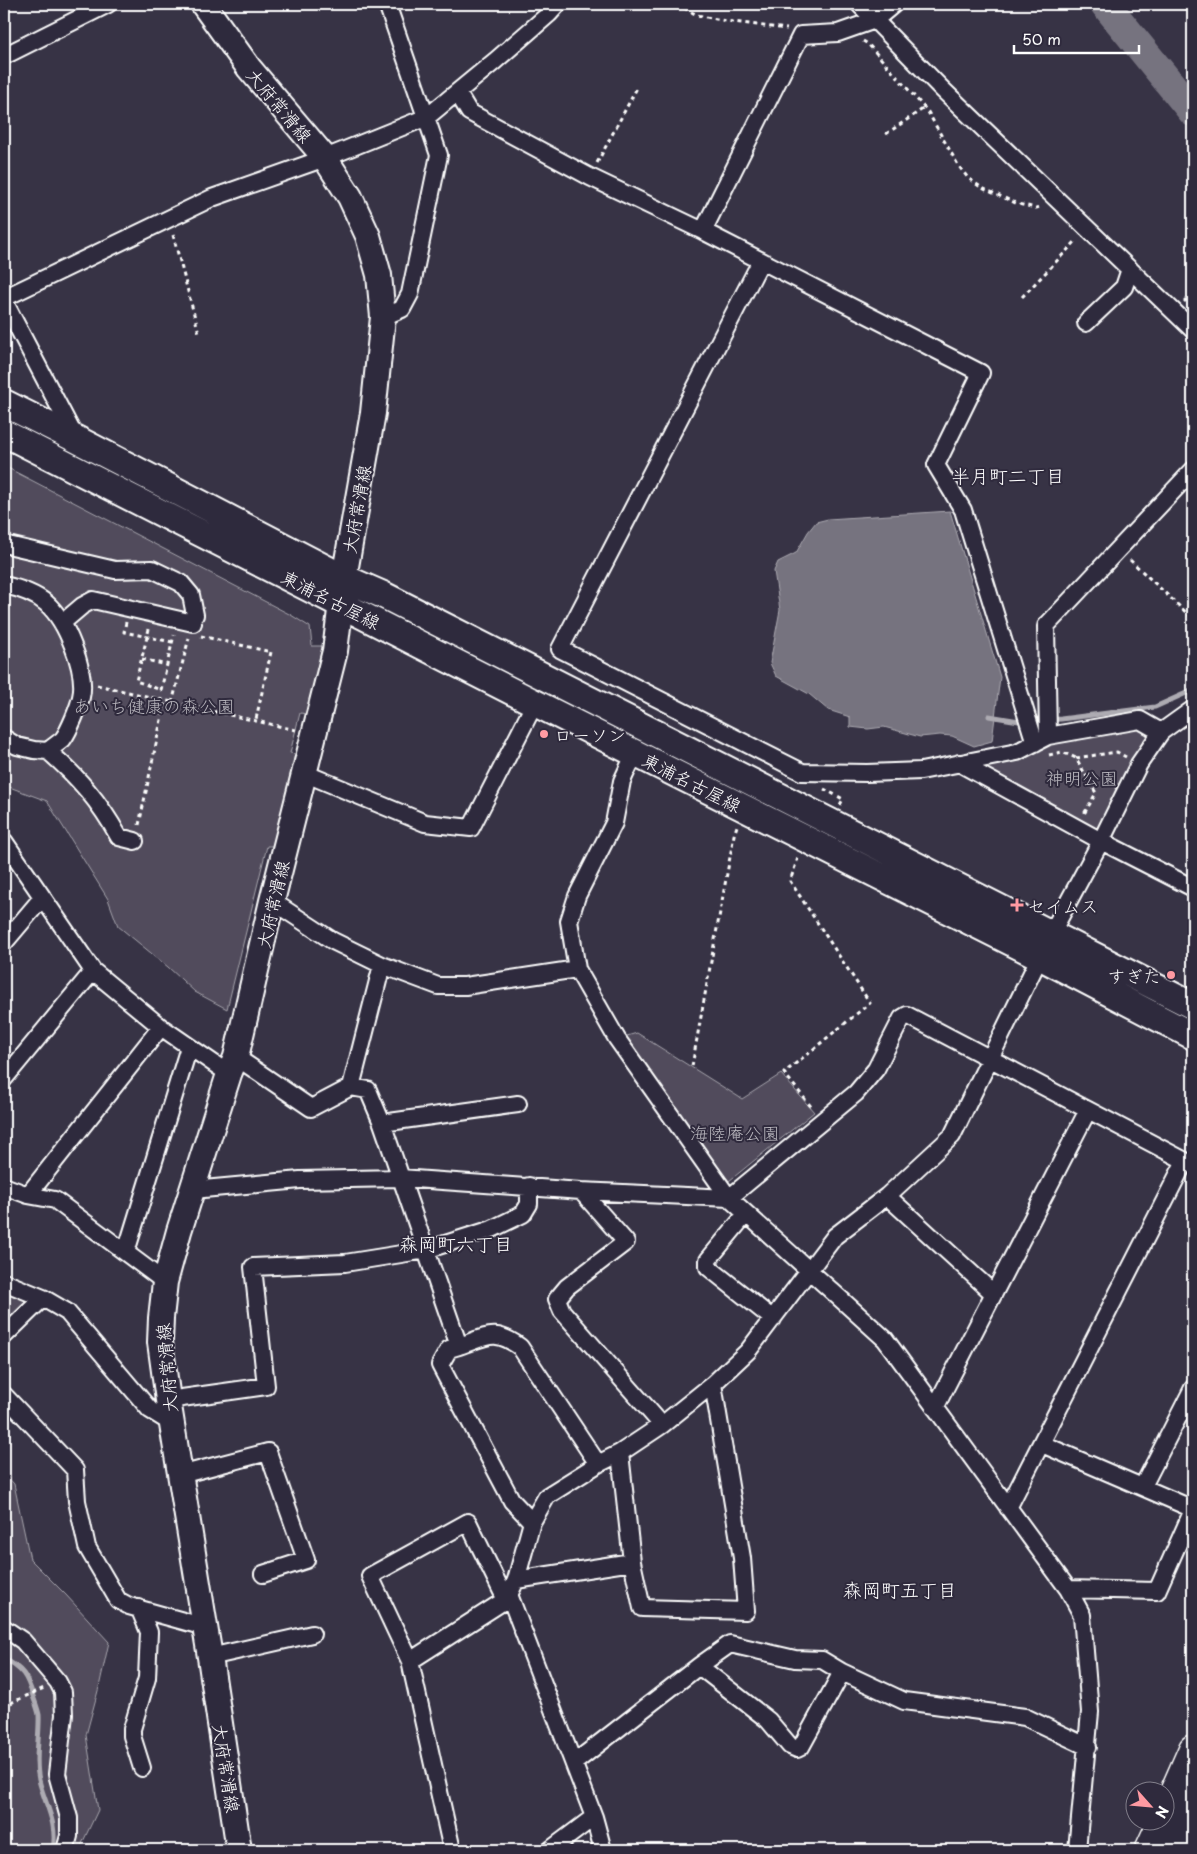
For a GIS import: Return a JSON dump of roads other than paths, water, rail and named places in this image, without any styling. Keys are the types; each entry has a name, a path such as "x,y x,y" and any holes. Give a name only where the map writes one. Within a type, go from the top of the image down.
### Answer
{"highway":[{"path":"1174,1792 1193,1749"},
{"path":"1172,1850 1193,1801"},
{"path":"1149,1850 1157,1832"}],"main road":[{"name":"大府常滑線","path":"203,4 249,68 324,158 350,197 368,236 379,275 383,317 373,413 344,578 335,650 233,1066 165,1282 160,1318 160,1342 170,1412 239,1850"},
{"name":"東浦名古屋線","path":"4,403 344,578 383,595 1046,946 1193,1036"},
{"name":"東浦名古屋線","path":"4,433 806,839 1046,946 1193,1006"}],"street":[{"path":"4,56 108,4"},
{"path":"383,317 402,309 410,294 439,155 387,4"},
{"path":"76,439 4,299 166,218 212,198 324,158 426,117 542,20 558,4"},
{"path":"859,4 942,89 1193,330"},
{"path":"703,231 801,35 838,32 875,20 894,4"},
{"path":"457,92 469,112 590,177 703,231 981,373 936,465 963,510 1043,745"},
{"path":"761,261 560,649 802,772 867,773 920,771 1017,752 1140,720 1161,732"},
{"path":"1086,323 1124,287 1130,269"},
{"path":"1043,745 1046,626 1193,470"},
{"path":"4,542 8,545 115,570 152,569 181,583 191,595 189,623 93,600 82,606 62,623"},
{"path":"4,585 18,588 46,603 62,623 73,644 80,670 82,696 63,739 48,751"},
{"path":"304,773 425,824 471,828 535,703"},
{"path":"410,1661 508,1599 516,1580 532,1522 548,1496 598,1464 620,1453 662,1425 713,1384 748,1351 835,1236 887,1196 952,1136 1139,764 1161,732 1193,709"},
{"path":"4,738 18,746 48,751 72,771 104,810 119,837 135,841"},
{"path":"635,753 622,781 614,823 577,896 569,921 577,969 617,1039 729,1198 885,1339 1068,1589 1082,1615 1090,1712 1077,1850"},
{"path":"959,763 1101,841 1193,887"},
{"path":"4,841 93,971 161,1027 189,1047 233,1066 311,1108 351,1087 368,1090 382,1123 459,1346"},
{"path":"4,943 42,898"},
{"path":"272,901 333,941 382,965 438,986 464,986 577,969"},
{"path":"351,1087 382,965"},
{"path":"4,1079 93,971"},
{"path":"193,1190 300,1180 400,1178 581,1191 729,1198 856,1092 876,1069 902,1018 907,1014 1189,1163 1008,1508"},
{"path":"28,1195 161,1027"},
{"path":"126,1252 189,1047"},
{"path":"382,1123 518,1104"},
{"path":"936,1408 1088,1110"},
{"path":"4,1186 28,1195 55,1200 165,1282"},
{"path":"4,1282 43,1298 67,1312 150,1410 170,1412 266,1386 253,1267 345,1263 426,1250 492,1230 523,1214 529,1204 529,1186"},
{"path":"581,1191 626,1242 567,1286 556,1299 562,1311 662,1425"},
{"path":"887,1196 993,1293"},
{"path":"746,1214 708,1260 708,1267 773,1319"},
{"path":"4,1336 43,1298"},
{"path":"532,1522 512,1501 440,1365 450,1349 495,1334 509,1339 520,1347 598,1464"},
{"path":"620,1453 632,1562 642,1608 746,1611 742,1558 713,1384"},
{"path":"1143,1486 1193,1388"},
{"path":"4,1395 75,1470 77,1501 87,1546 118,1600 129,1606 205,1627"},
{"path":"1042,1444 1143,1486 1193,1510 1157,1591 1068,1589"},
{"path":"180,1475 268,1452 306,1560 263,1574"},
{"path":"452,1850 410,1661 370,1576 468,1522 508,1599 574,1763 594,1818 603,1850"},
{"path":"516,1580 632,1562"},
{"path":"139,1608 149,1632 147,1678 132,1729 132,1736 142,1768"},
{"path":"4,1628 23,1641 58,1682 63,1692 64,1715 56,1774 69,1818 65,1850"},
{"path":"210,1657 312,1634"},
{"path":"574,1763 730,1644 795,1659 822,1660 842,1672 904,1701 1025,1717 1088,1748"},
{"path":"699,1666 768,1720 790,1746 797,1749 802,1747 842,1672"},
{"path":"550,1850 594,1818"}],"waterway":[{"path":"1105,4 1193,112"},
{"path":"989,716 1019,721 1061,719 1155,707 1193,690"},
{"path":"4,1659 16,1666 29,1683 39,1713 38,1772 54,1831 53,1850"}],"place":[{"name":"ローソン","path":"544,734"},
{"name":"セイムス","path":"1017,905"},
{"name":"すぎた","path":"1171,975"}],"district":[{"name":"半月町二丁目","path":"1008,475"},
{"name":"森岡町六丁目","path":"456,1243"},
{"name":"森岡町五丁目","path":"900,1589"}],"park label":[{"name":"あいち健康の森公園","path":"154,705"},
{"name":"神明公園","path":"1082,777"},
{"name":"海陸庵公園","path":"735,1132"}]}
